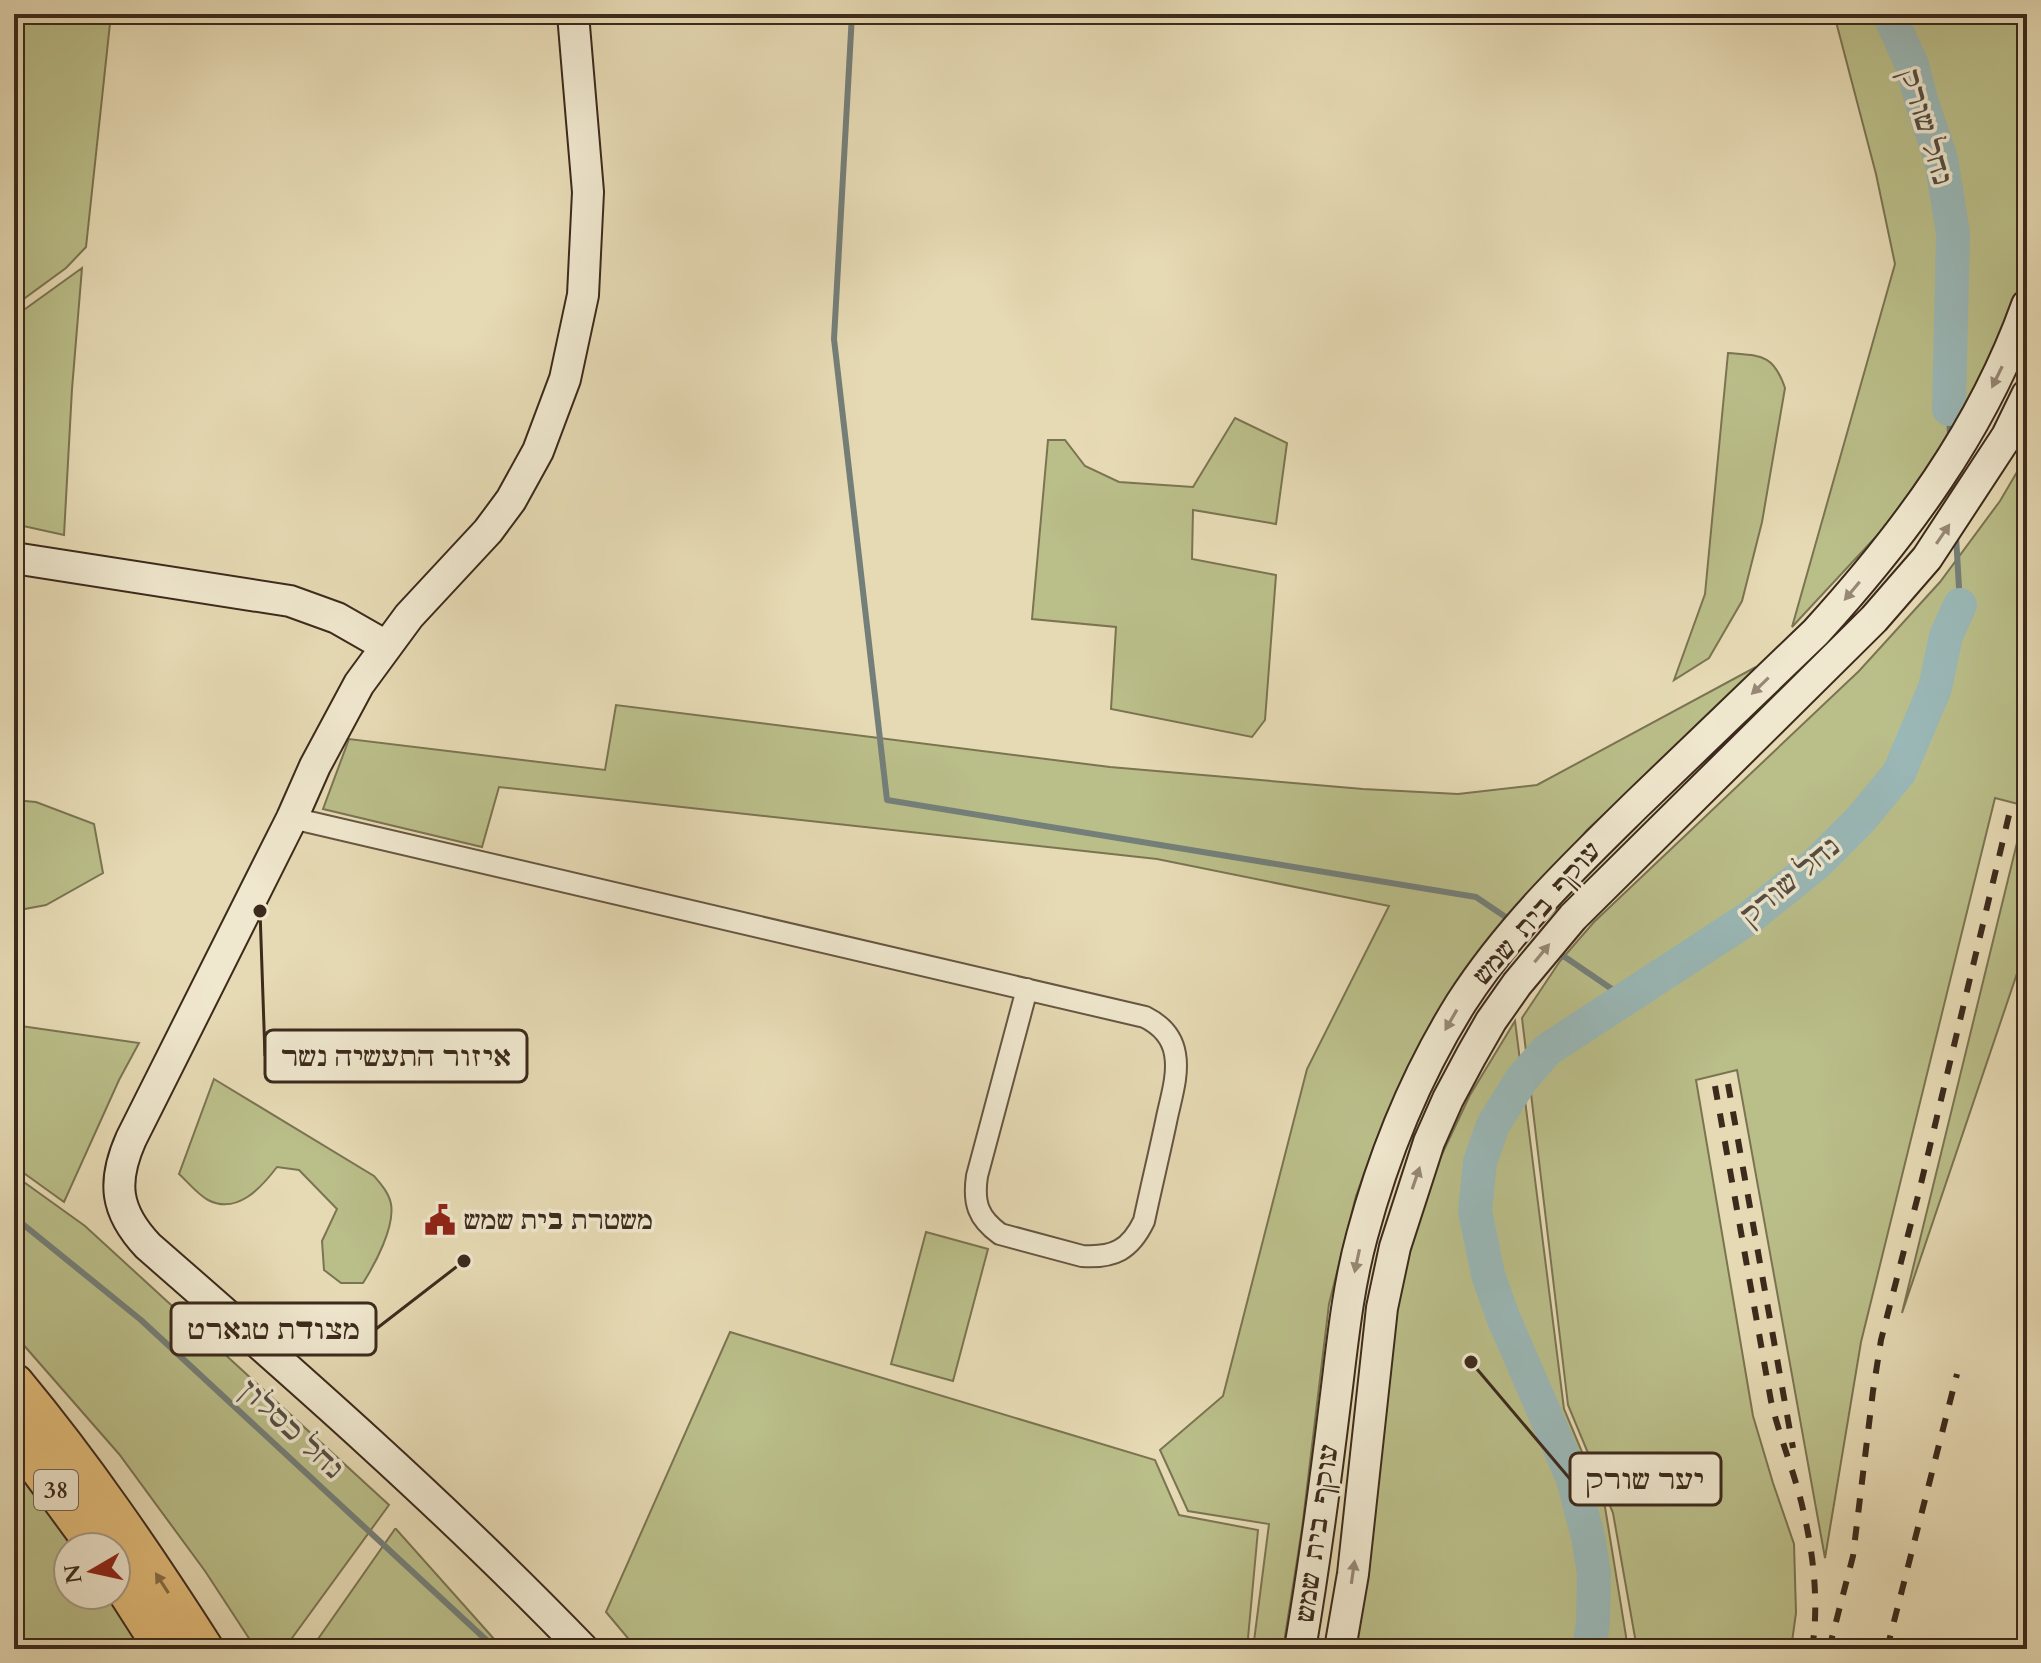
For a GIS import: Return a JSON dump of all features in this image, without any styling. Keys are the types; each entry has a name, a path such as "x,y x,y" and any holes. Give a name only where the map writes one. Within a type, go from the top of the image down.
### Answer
{"highway":[{"name":"38","path":"14,1383 52,1429 138,1547 204,1649"},
{"name":"38","path":"14,1434 85,1531"},
{"path":"132,1599 164,1649"}],"main road":[{"path":"573,14 588,192 583,295 565,379 538,451 511,500 488,531 409,616 359,684 315,766 125,1153 119,1180 121,1204 131,1226 148,1246 384,1455 583,1649"},
{"name":"עוקף בית שמש","path":"1300,1649 1314,1567 1348,1302 1361,1239 1396,1129 1417,1083 1462,1001 1547,893 1816,632 1900,533 1976,419 2012,346 2027,305"},
{"name":"עוקף בית שמש","path":"1340,1649 1353,1574 1382,1308 1411,1192 1448,1099 1491,1021 1517,984 1573,917 1874,619 1927,558 2007,436 2027,395"},
{"path":"14,558 290,601 337,618 386,646"}],"street":[{"path":"292,818 1027,989 1145,1017 1164,1029 1171,1040 1175,1053 1175,1081 1144,1221 1129,1245 1119,1251 1095,1257 1082,1256 1000,1234 982,1217 977,1205 974,1191 977,1176 1027,989"}],"green space":[{"path":"14,14 111,14 86,247 66,268 14,306"},
{"path":"1834,14 2027,14 2027,270 2021,293 1964,416 1899,512 1792,627 1895,264 1876,174"},
{"path":"82,268 64,535 14,524 14,317"},
{"path":"1728,353 1764,358 1776,368 1785,388 1762,522 1742,601 1709,658 1674,680 1705,594"},
{"path":"1235,418 1287,443 1276,524 1193,510 1192,559 1276,575 1265,720 1252,737 1111,709 1116,627 1032,619 1048,440 1065,440 1085,466 1119,482 1193,487"},
{"path":"2027,455 2027,944 1902,1313 2026,806 1995,798 1861,1342 1825,1558 1737,1070 1696,1080 1753,1416 1794,1544 1796,1613 1791,1649 1637,1649 1613,1513 1568,1405 1522,1018 1560,961 1594,922 1859,671 1940,582 2000,501"},
{"path":"1754,668 1749,681 1587,830 1494,942 1431,1040 1376,1141 1356,1196 1329,1304 1302,1529 1283,1649 1253,1649 1269,1524 1188,1511 1160,1450 1223,1396 1307,1069 1389,906 1157,859 499,787 482,847 323,809 349,739 605,770 616,705 1110,767 1458,794 1537,785"},
{"path":"14,800 36,802 94,824 103,873 46,905 14,911"},
{"path":"1515,1021 1564,1409 1605,1507 1627,1649 1351,1649 1389,1314 1424,1192 1470,1095"},
{"path":"14,1025 139,1043 64,1202 14,1166"},
{"path":"214,1079 374,1176 382,1185 391,1204 390,1223 378,1256 363,1283 341,1283 324,1270 322,1241 337,1209 299,1170 277,1167 256,1191 229,1204 208,1200 179,1174"},
{"path":"14,1175 85,1226 389,1505 284,1649 256,1649 205,1571 119,1454 14,1334"},
{"path":"926,1232 988,1249 953,1381 891,1364"},
{"path":"730,1332 1155,1460 1179,1515 1258,1530 1247,1649 637,1649 606,1612"},
{"path":"14,1463 64,1531 52,1531 52,1611 120,1611 145,1649 14,1649"},
{"path":"396,1529 503,1649 311,1649"}],"waterway":[{"path":"852,14 834,339 887,800 1476,897 1510,920"},
{"name":"נחל שורק","path":"1889,14 1912,65 1941,159 1953,233 1949,409"},
{"name":"נחל שורק","path":"1949,409 1950,437"},
{"name":"נחל שורק","path":"1956,536 1960,605"},
{"name":"נחל שורק","path":"1589,1649 1594,1573 1573,1479 1503,1317 1488,1275 1475,1211 1480,1162 1493,1125 1521,1080 1547,1050 1749,918 1817,863 1860,820 1899,773 1935,688 1946,636 1960,605"},
{"path":"1562,955 1625,998"},
{"name":"נחל כסלון","path":"14,1217 141,1320 496,1649"}],"railway":[{"path":"1829,1649 1853,1556 1881,1340 2009,815"},
{"path":"1728,1084 1793,1448"},
{"path":"1715,1086 1771,1401 1801,1500 1810,1547 1815,1599 1812,1649"},
{"path":"1887,1649 1957,1374"}],"place":[{"name":"איזור התעשיה נשר","path":"260,911"},
{"name":"משטרת בית שמש","path":"440,1220"},
{"name":"מצודת טגארט","path":"464,1261"},
{"name":"יער שורק","path":"1471,1362"}]}
